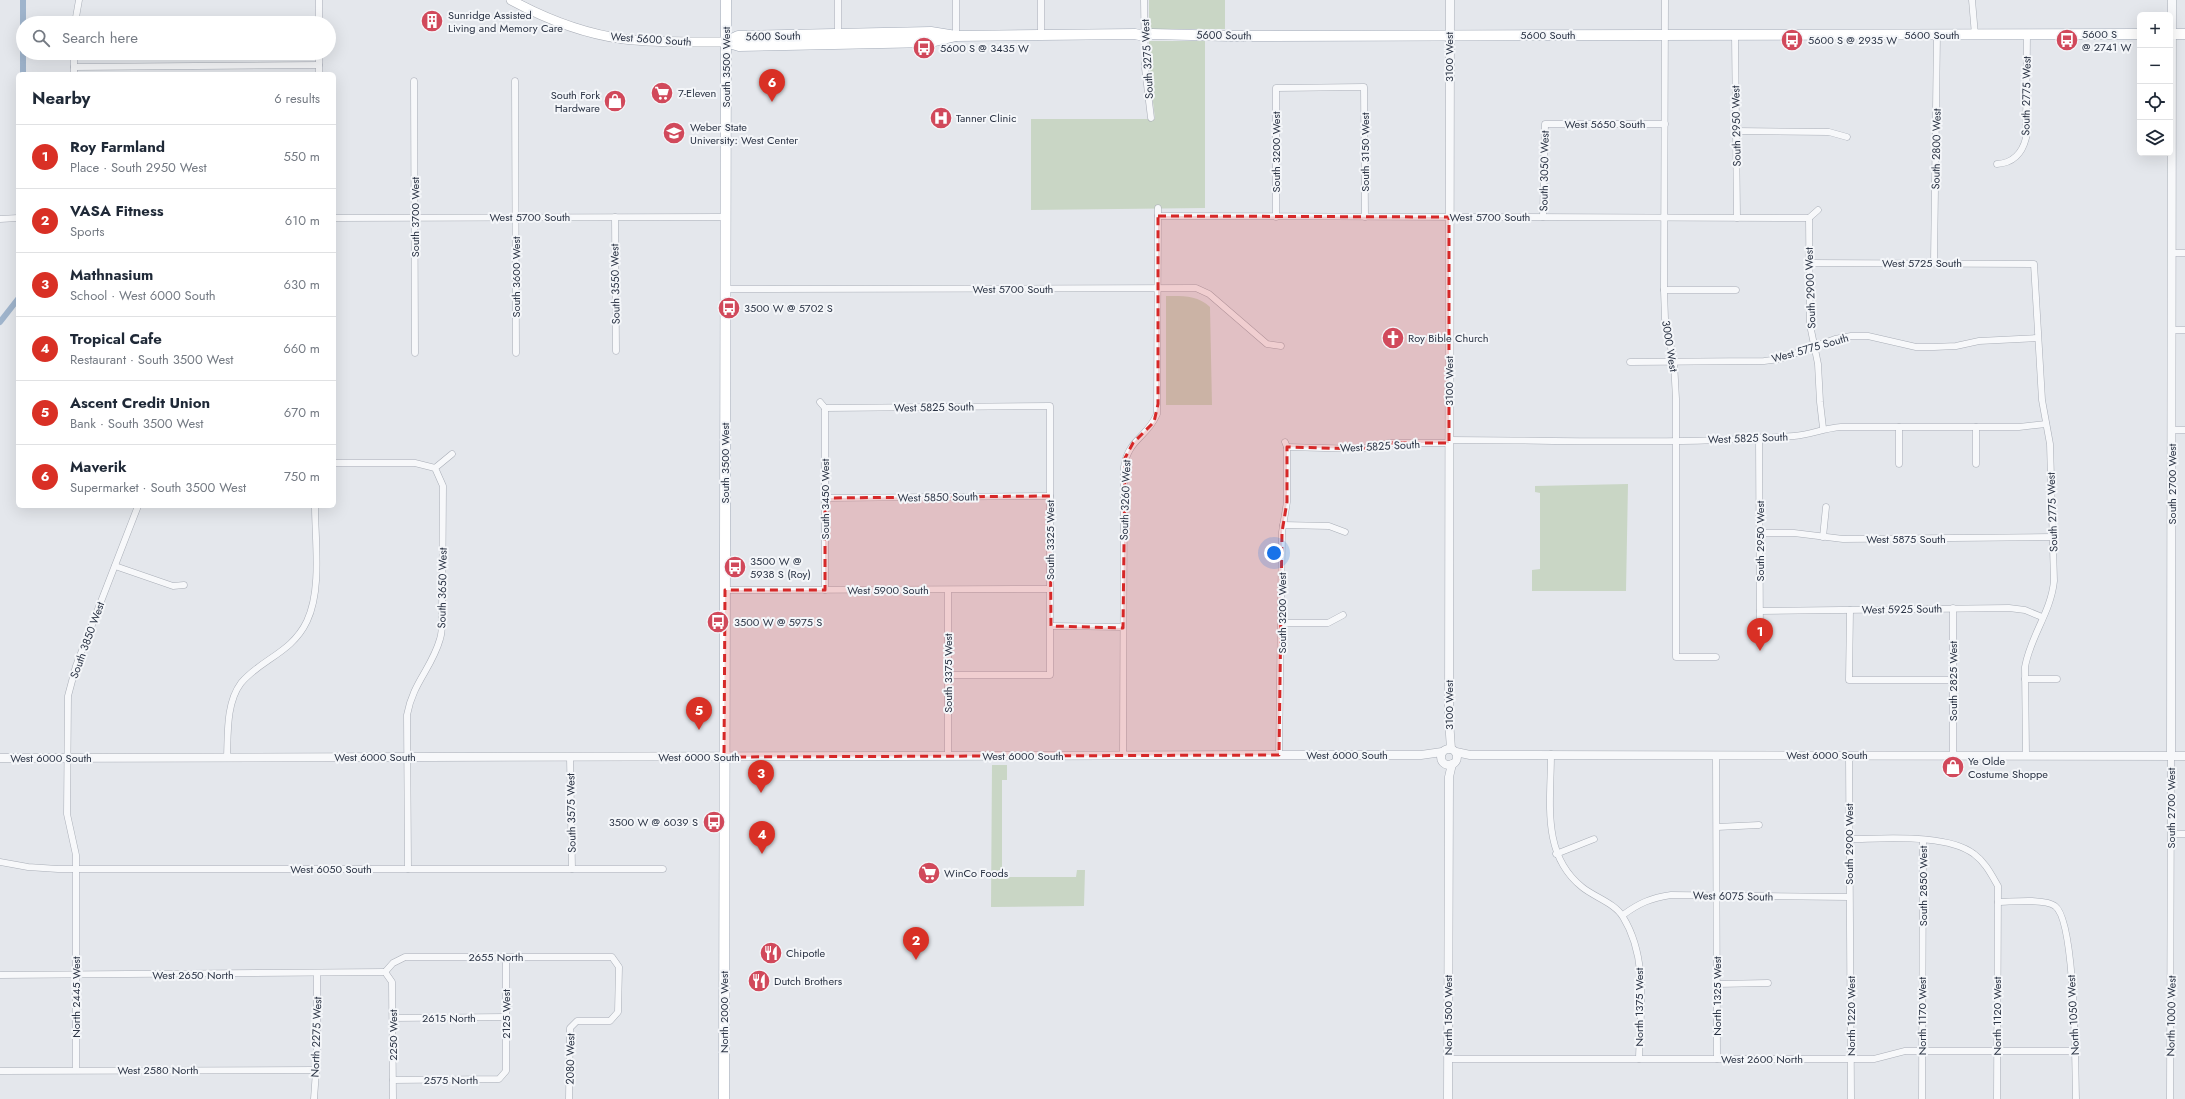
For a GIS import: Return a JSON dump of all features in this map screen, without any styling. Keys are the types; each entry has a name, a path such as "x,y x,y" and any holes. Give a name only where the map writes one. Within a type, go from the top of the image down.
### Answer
{"main road":[{"name":"West 5600 South","path":"511,0 532,11 571,26 606,36 625,39 726,42"},
{"name":"South 3500 West","path":"724,925 726,590 726,0"},
{"name":"5600 South","path":"726,42 738,36 931,32 956,36 1135,34 1144,36 1152,34 1231,36 2137,34"},
{"path":"2173,34 2185,34"},
{"name":"5600 South","path":"726,42 739,46 931,42 956,36"},
{"name":"North 2000 West","path":"724,925 724,1099"}],"street":[{"path":"76,16 79,0"},
{"path":"319,0 319,16"},
{"path":"838,0 838,35"},
{"path":"956,0 956,36"},
{"path":"1041,0 1041,36"},
{"name":"South 3275 West","path":"1144,0 1145,68 1150,118"},
{"name":"3100 West","path":"1449,756 1450,0"},
{"name":"3000 West","path":"1665,0 1664,290 1665,319 1674,362 1676,440 1676,656 1716,657"},
{"path":"1972,0 1975,35"},
{"name":"South 2700 West","path":"2172,0 2172,12"},
{"name":"South 2800 West","path":"1934,263 1937,34"},
{"name":"South 2775 West","path":"1997,164 2006,163 2016,158 2024,148 2026,138 2027,34"},
{"name":"South 2950 West","path":"1735,35 1737,218"},
{"name":"South 2700 West","path":"2172,48 2172,934"},
{"path":"74,60 74,72"},
{"path":"319,60 319,72"},
{"path":"74,66 319,65"},
{"name":"South 3700 West","path":"414,81 415,353"},
{"name":"South 3600 West","path":"515,81 516,353"},
{"name":"South 3200 West","path":"1276,217 1276,88 1364,87"},
{"name":"South 3150 West","path":"1364,87 1365,217"},
{"name":"West 5650 South","path":"1545,124 1665,124"},
{"name":"South 3050 West","path":"1544,218 1545,124"},
{"path":"1735,131 1829,132 1847,137"},
{"name":"South 3260 West","path":"1123,756 1124,468 1128,450 1148,431 1157,414 1158,208"},
{"path":"1809,218 1818,210"},
{"name":"West 5700 South","path":"1158,216 1809,218"},
{"name":"South 3550 West","path":"615,217 616,351"},
{"name":"West 5700 South","path":"336,218 725,217"},
{"path":"0,218 16,218"},
{"name":"South 2900 West","path":"1809,218 1810,325 1818,364 1823,428"},
{"path":"2172,253 2185,253"},
{"name":"West 5725 South","path":"1809,263 2034,264"},
{"name":"South 2775 West","path":"2026,755 2025,679 2027,653 2053,591 2050,444 2046,424 2037,338 2034,264"},
{"name":"West 5700 South","path":"725,289 1158,288 1203,290 1267,344 1281,346"},
{"path":"1664,290 1736,290"},
{"path":"2172,330 2185,330"},
{"name":"West 5775 South","path":"1630,362 1764,361 1780,359 1851,336 1868,336 1916,347 1956,346 1980,341 2037,338"},
{"path":"820,402 826,408"},
{"name":"West 5825 South","path":"826,408 1050,406"},
{"name":"South 3325 West","path":"948,675 1050,675 1050,406"},
{"name":"South 3450 West","path":"826,408 826,590"},
{"name":"West 5825 South","path":"1286,445 1361,449 1389,443 1759,438 1809,434 1823,428 2019,427 2046,424"},
{"path":"1899,427 1900,464"},
{"path":"1976,427 1976,464"},
{"path":"2172,430 2185,430"},
{"name":"South 2950 West","path":"1759,438 1760,644"},
{"name":"South 3200 West","path":"1279,755 1283,525 1287,502 1286,445"},
{"path":"336,463 414,462 434,468 452,454"},
{"name":"South 3650 West","path":"408,869 407,757 410,699 440,639 442,621 443,486 434,468"},
{"name":"West 5850 South","path":"826,498 1050,496"},
{"name":"South 3850 West","path":"76,923 76,855 67,814 68,696 74,673 137,508"},
{"path":"228,758 229,722 233,701 241,684 287,648 298,636 309,616 315,586 315,508"},
{"path":"1823,537 1826,508"},
{"path":"1283,525 1329,526 1345,532"},
{"name":"West 5875 South","path":"1760,533 1794,533 1843,539 2052,538"},
{"path":"115,566 173,586 184,585"},
{"name":"West 5900 South","path":"726,590 1050,589"},
{"name":"South 3375 West","path":"948,590 948,756"},
{"name":"South 2825 West","path":"1953,608 1953,755"},
{"name":"West 5925 South","path":"1760,611 2010,608 2025,610 2042,618"},
{"path":"1850,610 1849,680 1953,680"},
{"path":"1282,623 1328,623 1343,615"},
{"path":"1051,626 1123,628"},
{"path":"2025,679 2057,679"},
{"path":"1551,754 1551,832 1556,854 1568,875 1583,888 1602,899 1622,915"},
{"name":"West 6000 South","path":"0,758 1279,755 1449,756 1551,754 2185,756"},
{"path":"1716,755 1717,896"},
{"name":"South 2900 West","path":"1849,755 1850,932"},
{"name":"North 1500 West","path":"1448,1099 1449,756"},
{"name":"South 3575 West","path":"570,757 572,869"},
{"path":"1717,827 1759,825"},
{"path":"2172,834 2185,834"},
{"path":"1556,854 1594,839"},
{"path":"1849,839 1936,840 1957,845 1973,853 1988,868 1998,886 1998,902"},
{"name":"South 2850 West","path":"1923,840 1923,932"},
{"name":"West 6050 South","path":"0,862 28,867 76,869 663,869"},
{"name":"West 6075 South","path":"1622,915 1640,903 1654,897 1671,895 1849,897"},
{"name":"North 1325 West","path":"1717,896 1717,1060"},
{"name":"North 1050 West","path":"1998,902 2042,902 2055,906 2064,918 2067,932 2072,993 2076,1099"},
{"name":"North 1120 West","path":"1997,1099 1998,902"},
{"name":"North 1375 West","path":"1622,915 1637,946 1641,970 1639,1060"},
{"name":"North 2445 West","path":"76,923 76,1070"},
{"name":"North 1220 West","path":"1850,932 1851,1099"},
{"name":"North 1170 West","path":"1922,1099 1923,932"},
{"name":"North 1000 West","path":"2170,1099 2172,934"},
{"name":"2655 North","path":"385,972 393,963 405,957 612,957 619,967 618,1012 610,1021 577,1021"},
{"name":"2125 West","path":"506,957 506,1071"},
{"name":"West 2650 North","path":"0,975 317,974 385,972"},
{"name":"2250 West","path":"385,972 392,982 393,1099"},
{"name":"North 2275 West","path":"314,1099 316,1070 317,974"},
{"path":"1717,984 1768,983"},
{"name":"2615 North","path":"393,1018 506,1017"},
{"name":"2080 West","path":"569,1099 570,1028 577,1021"},
{"name":"West 2600 North","path":"1448,1060 1874,1059 1905,1051 2074,1051"},
{"name":"West 2580 North","path":"0,1071 316,1070"},
{"name":"2575 North","path":"393,1080 499,1079 506,1071"}],"highlighted area":[{"path":"1158,216 1449,217 1449,443 1389,443 1361,449 1287,447 1287,502 1282,532 1279,755 724,757 725,590 825,590 825,498 1050,496 1051,626 1123,628 1125,458 1133,443 1154,422 1158,404"}],"green space":[{"path":"1149,0 1225,0 1225,29 1149,29"},
{"path":"1149,41 1205,41 1205,208 1031,210 1031,119 1155,119 1149,68"},
{"path":"1166,296 1184,296 1195,298 1210,307 1212,405 1166,405"},
{"path":"1628,484 1626,591 1532,591 1532,570 1540,569 1540,493 1535,492 1535,486"},
{"path":"992,765 1007,765 1007,780 1002,780 1002,871 1009,871 1009,877 1076,877 1077,870 1085,870 1084,906 991,907"}],"waterway":[{"path":"23,0 23,16"},
{"path":"23,60 23,72"},
{"path":"0,322 16,302"}],"place":[{"name":"Sunridge Assisted Living and Memory Care","path":"432,21"},
{"name":"5600 S @ 2935 W","path":"1792,40"},
{"name":"5600 S @ 2741 W","path":"2067,40"},
{"name":"5600 S @ 3435 W","path":"924,48"},
{"name":"7-Eleven","path":"662,93"},
{"name":"South Fork Hardware","path":"615,101"},
{"name":"Maverik","path":"772,102"},
{"name":"Tanner Clinic","path":"941,118"},
{"name":"Weber State University: West Center","path":"674,133"},
{"name":"3500 W @ 5702 S","path":"729,308"},
{"name":"Roy Bible Church","path":"1393,338"},
{"name":"3500 W @ 5938 S (Roy)","path":"735,567"},
{"name":"3500 W @ 5975 S","path":"718,622"},
{"name":"Roy Farmland","path":"1760,651"},
{"name":"Ascent Credit Union","path":"699,730"},
{"name":"Ye Olde Costume Shoppe","path":"1953,767"},
{"name":"Mathnasium","path":"761,793"},
{"name":"3500 W @ 6039 S","path":"714,822"},
{"name":"Tropical Cafe","path":"762,854"},
{"name":"WinCo Foods","path":"929,873"},
{"name":"Chipotle","path":"771,953"},
{"name":"VASA Fitness","path":"916,960"},
{"name":"Dutch Brothers","path":"759,981"}]}
